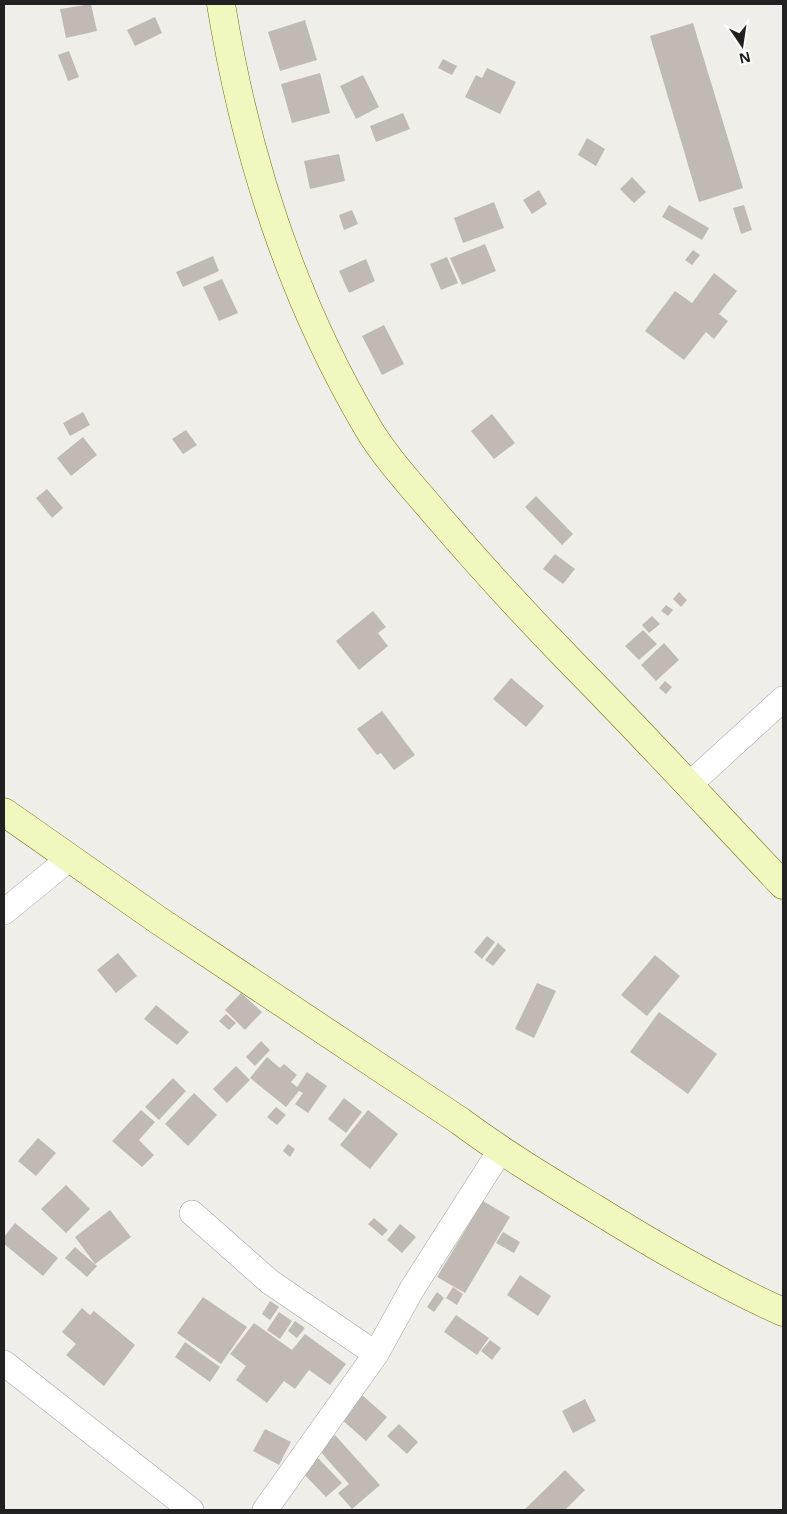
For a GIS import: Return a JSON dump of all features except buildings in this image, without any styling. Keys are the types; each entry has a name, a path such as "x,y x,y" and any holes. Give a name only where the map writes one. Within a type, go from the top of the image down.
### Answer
{"street":[{"path":"220,4 238,95 270,215 310,316 369,429 411,485 496,584 783,885"},
{"path":"690,786 783,699"},
{"path":"4,812 166,925 460,1121 500,1151 626,1228 740,1293 783,1312"},
{"path":"4,912 70,858"},
{"path":"265,1510 376,1354 412,1288 500,1151"},
{"path":"192,1213 270,1282 376,1354"},
{"path":"4,1363 191,1510"}]}
